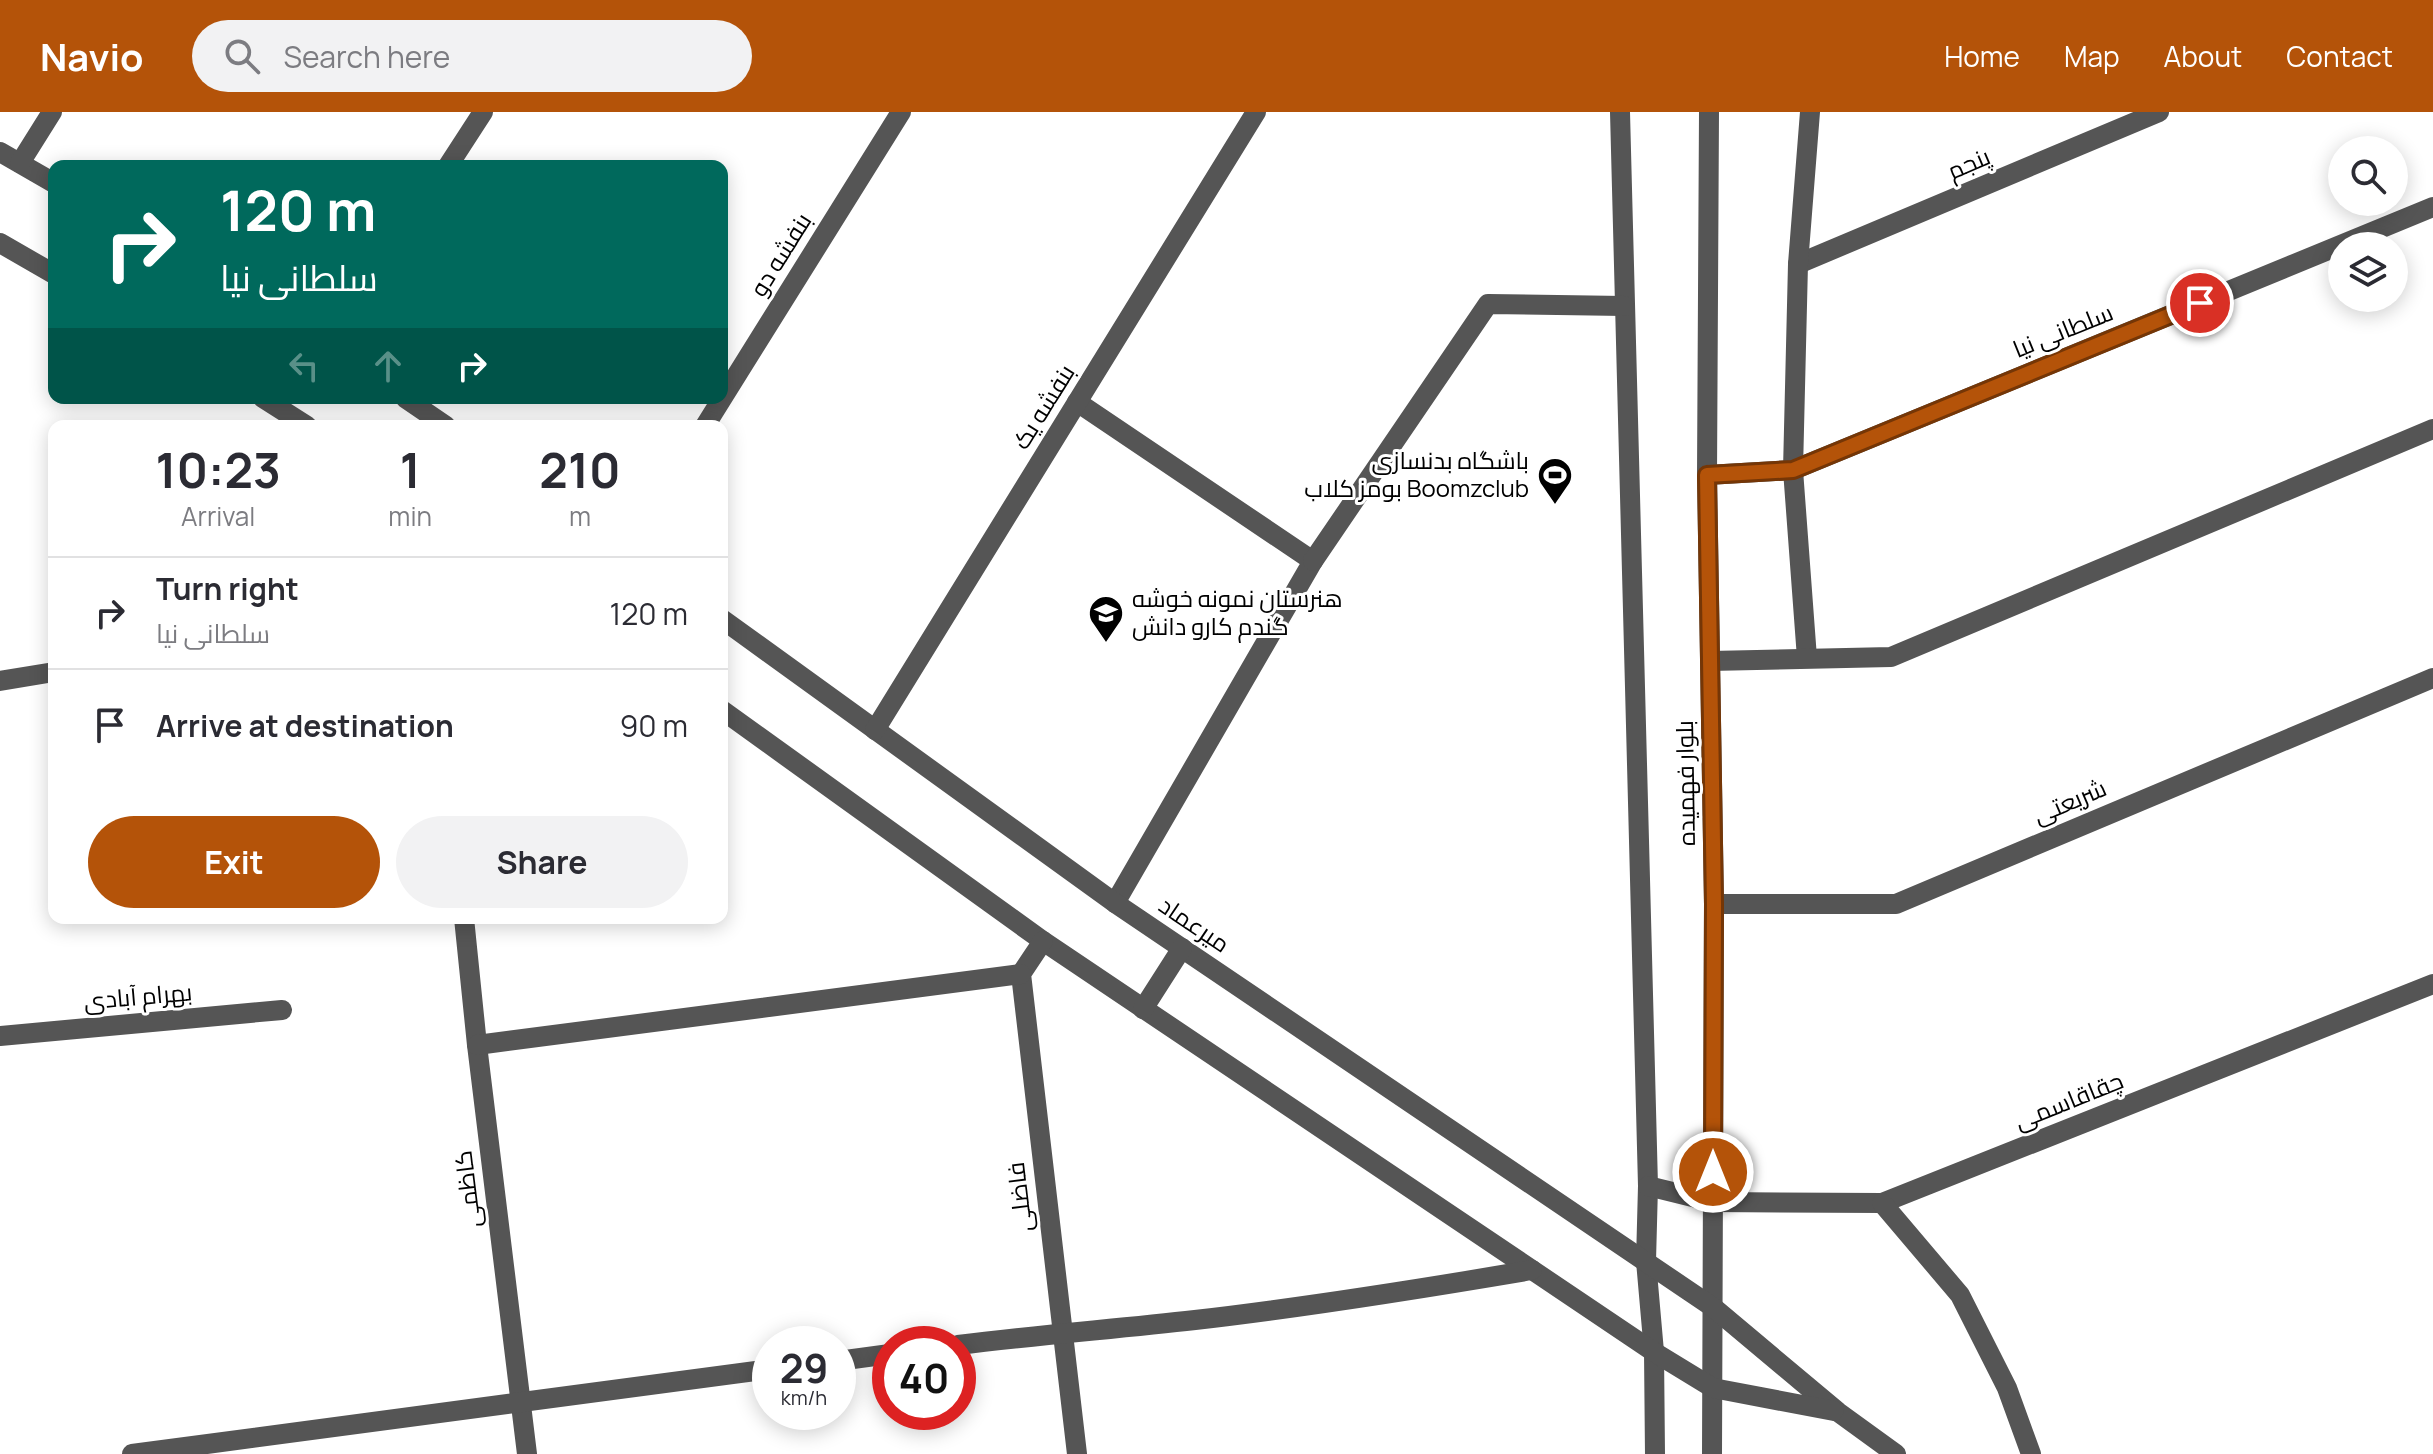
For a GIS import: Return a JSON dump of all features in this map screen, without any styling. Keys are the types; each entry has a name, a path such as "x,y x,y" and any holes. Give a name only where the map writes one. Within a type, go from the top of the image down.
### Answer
{"street":[{"path":"20,163 52,112"},
{"path":"452,160 483,112"},
{"name":"بنفشه دو","path":"728,389 901,112"},
{"name":"بنفشه یک","path":"875,730 1256,112"},
{"name":"بلوار فهمیده","path":"1620,112 1648,1186 1646,1261 1654,1352 1655,1454"},
{"name":"بلوار فهمیده","path":"1709,112 1707,475 1714,904 1712,1454"},
{"path":"1807,658 1793,470 1798,264 1810,112"},
{"name":"پنجم","path":"1798,264 2159,112"},
{"path":"0,152 48,179"},
{"name":"سلطانی نیا","path":"1707,475 1793,470 2433,207"},
{"path":"0,243 48,271"},
{"path":"1115,903 1313,561 1488,304 1624,306"},
{"path":"1077,402 1313,561"},
{"path":"272,404 298,420"},
{"path":"414,404 437,420"},
{"path":"1710,661 1891,657 2433,429"},
{"name":"میرعماد","path":"728,623 1115,903 1714,1308 1838,1412 1896,1454"},
{"path":"0,681 48,673"},
{"name":"شریعتی","path":"1714,904 1896,904 2433,678"},
{"path":"728,714 1043,941 1654,1352 1713,1388 1838,1412"},
{"name":"کاظمی","path":"465,924 527,1454"},
{"path":"477,1045 1021,974 1043,941"},
{"path":"1143,1009 1182,948"},
{"name":"فاضلی","path":"1021,974 1077,1454"},
{"name":"چقاقاسمی","path":"1648,1186 1713,1202 1882,1203 2433,984"},
{"name":"بهرام آبادی","path":"0,1036 282,1010"},
{"path":"1882,1203 1960,1295 2007,1388 2031,1454"},
{"path":"976,1343 1256,1312 1539,1275"},
{"path":"132,1454 752,1371"}],"place":[{"name":"باشگاه بدنسازی بومز کلاب Boomzclub","path":"1555,506"},
{"name":"هنرستان نمونه خوشه گندم کارو دانش","path":"1106,644"}],"route":[{"path":"1713,1172 1714,904 1707,475 1793,470 2200,303"}]}
